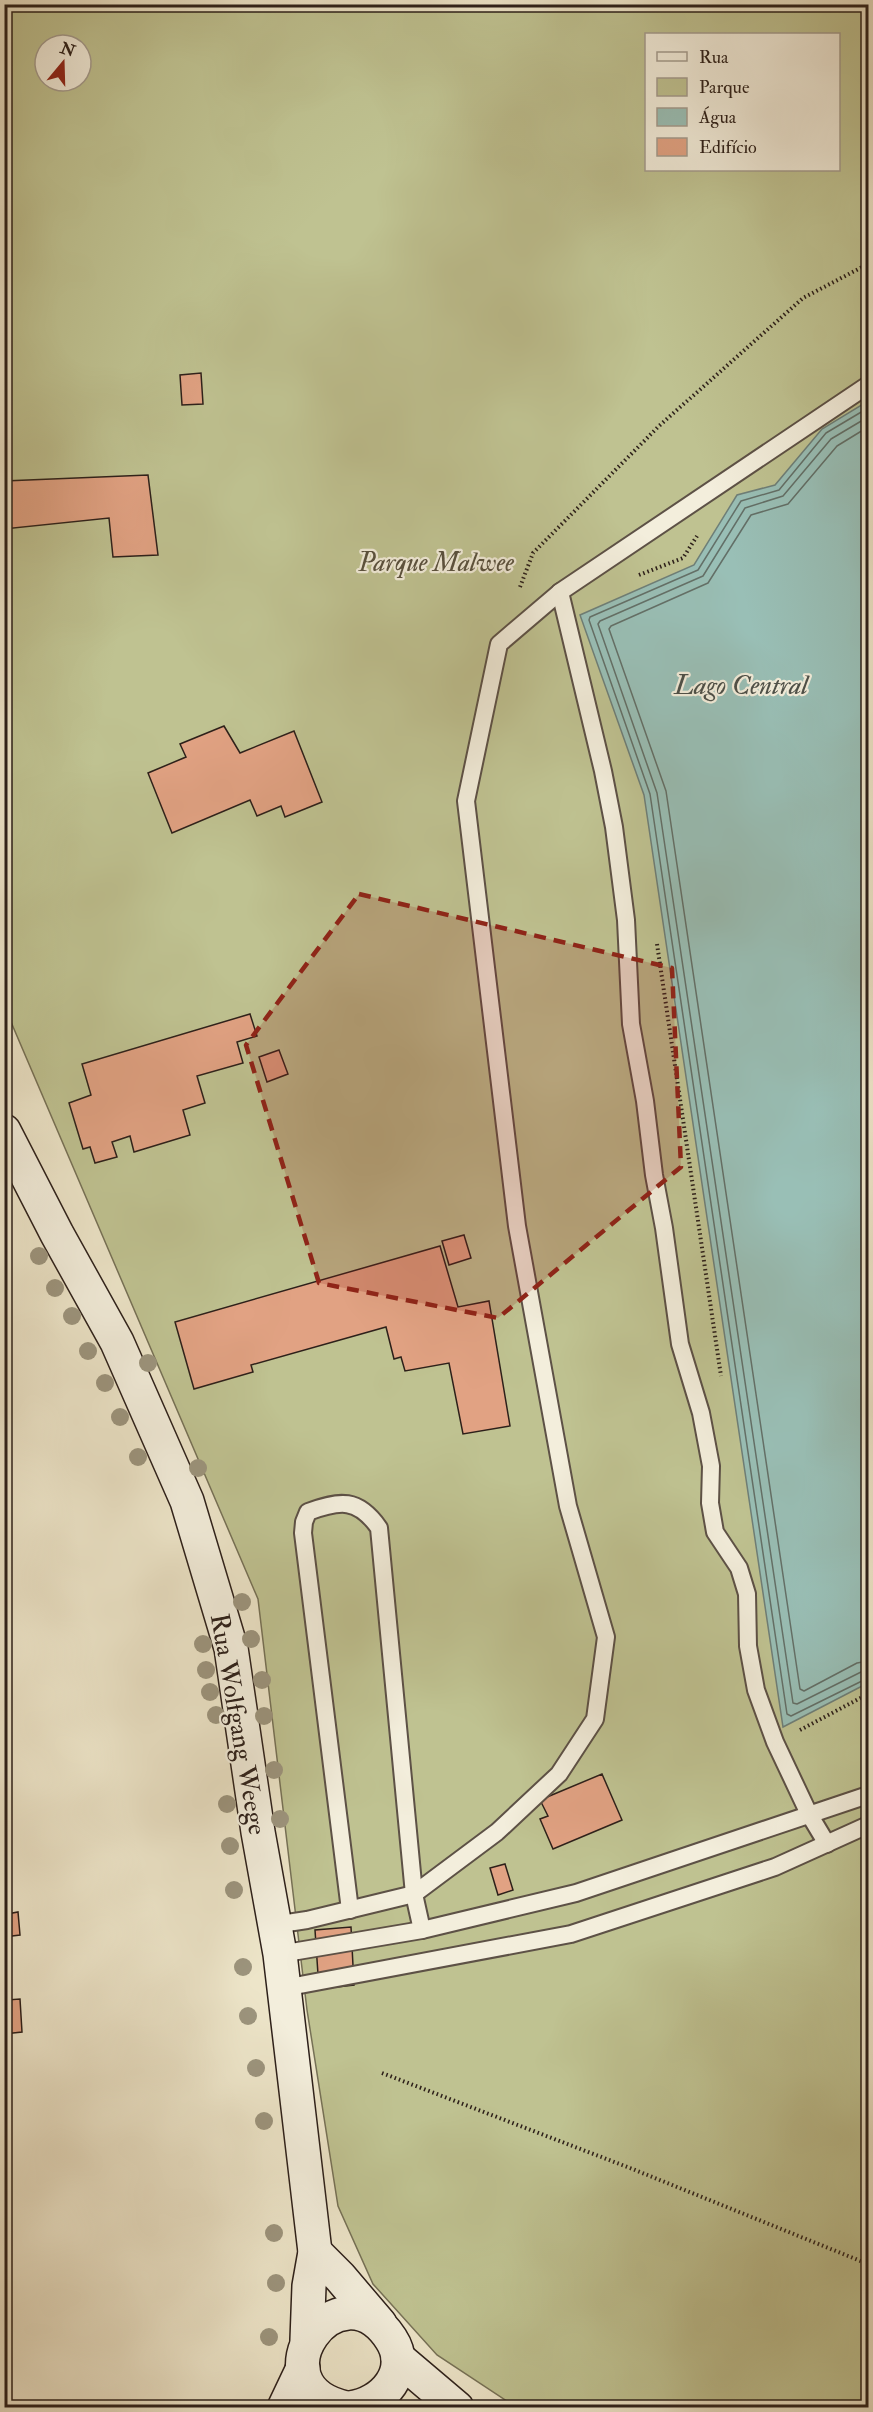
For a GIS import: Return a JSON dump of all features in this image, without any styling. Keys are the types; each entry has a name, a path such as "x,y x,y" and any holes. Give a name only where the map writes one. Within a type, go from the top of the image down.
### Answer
{"street":[{"name":"Rua Wolfgang Weege","path":"4,1131 57,1234 117,1342 187,1501 231,1648 284,1988 315,2252 309,2286 305,2354"},
{"path":"315,2252 340,2277 391,2344 457,2408"},
{"path":"284,2408 316,2328 329,2319 343,2314 358,2314 373,2319 391,2344 392,2383 366,2403"},
{"path":"305,2354 308,2383 318,2396 332,2404 366,2403 429,2408"}],"lane":[{"path":"277,1940 307,1920 414,1894 497,1832 559,1774 595,1719 606,1637 568,1506 517,1226 466,801 500,645 560,592 868,385"},
{"path":"560,592 603,771 614,827 626,920 631,1024 645,1101 680,1344 701,1413 711,1466 710,1503 715,1532 739,1568 747,1594 748,1646 756,1690 775,1742 826,1844"},
{"path":"350,1910 303,1533 308,1512 319,1508 349,1504 367,1511 379,1528 414,1894 422,1930"},
{"path":"277,1940 422,1930 576,1893 868,1795"},
{"path":"284,1988 571,1934 776,1867 868,1826"}],"path":[{"path":"518,593 533,553 660,426 804,298 868,264"},
{"path":"630,578 684,558 700,529"},
{"path":"656,936 723,1386"},
{"path":"775,1742 868,1694"},
{"path":"382,2073 630,2168 868,2264"}],"highlighted area":[{"path":"359,894 672,968 681,1167 498,1318 319,1283 246,1045"}],"green space":[{"name":"Parque Malwee","path":"4,5 868,5 868,2407 516,2407 437,2355 373,2284 338,2206 307,2010 258,1599 5,1008"}],"water":[{"name":"Lago Central","path":"868,401 868,1683 783,1727 644,795 580,615 694,565 737,495 775,485 822,429"}],"building":[{"path":"201,373 203,404 182,405 180,375"},
{"path":"148,475 158,555 113,557 109,518 4,529 4,481"},
{"path":"224,726 240,753 294,731 322,802 285,817 281,806 257,816 250,800 172,833 148,773 186,757 180,744"},
{"path":"250,1014 257,1036 237,1042 243,1063 197,1076 205,1103 183,1110 190,1135 134,1152 130,1136 112,1142 117,1157 95,1163 90,1147 83,1149 69,1103 91,1095 82,1064"},
{"path":"279,1050 288,1074 267,1082 259,1057"},
{"path":"464,1235 471,1258 449,1265 442,1241"},
{"path":"440,1246 458,1307 489,1301 510,1426 463,1434 449,1363 405,1371 401,1357 394,1359 386,1327 251,1365 253,1372 194,1389 175,1322"},
{"path":"602,1774 622,1820 553,1849 540,1819 548,1816 540,1800"},
{"path":"505,1864 513,1890 498,1895 490,1868"},
{"path":"4,1878 7,1914 18,1912 20,1935 4,1937"},
{"path":"351,1927 354,1985 319,1989 315,1930"},
{"path":"4,1959 7,2000 20,1999 22,2032 4,2034"}]}
